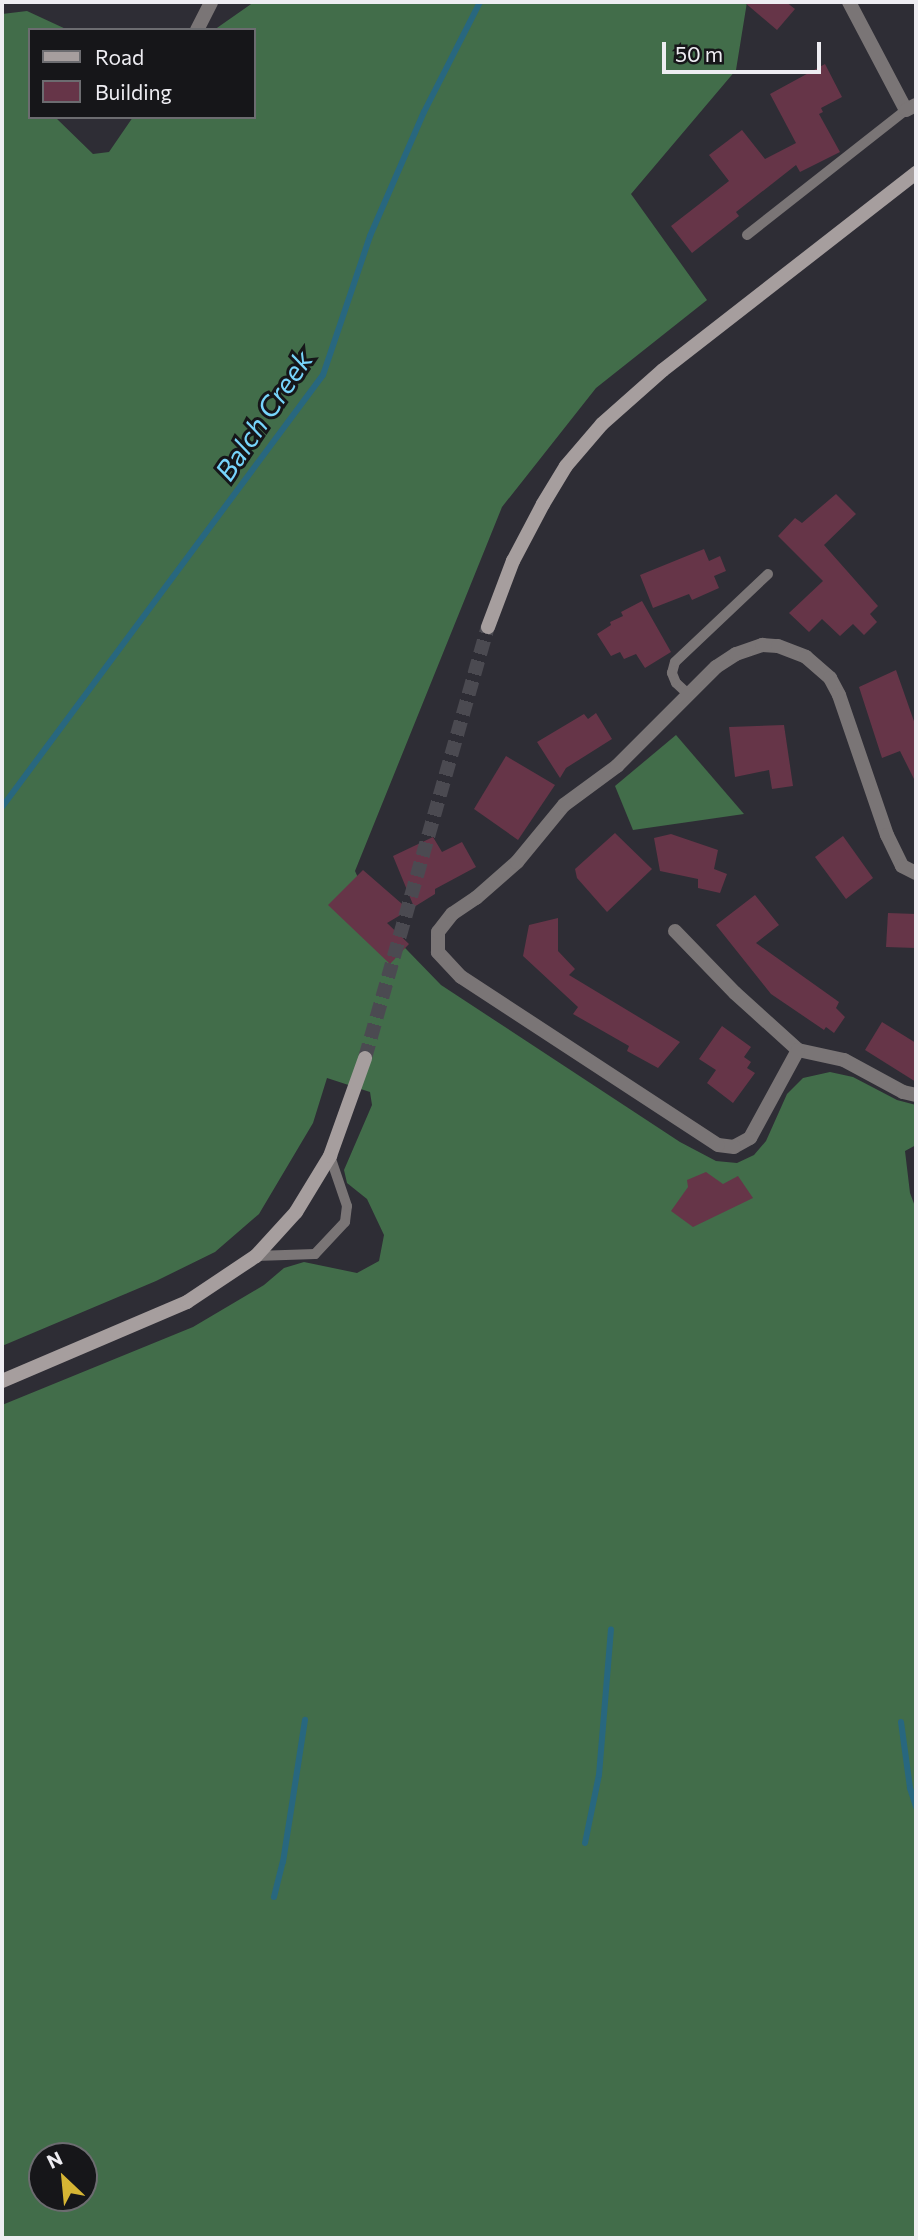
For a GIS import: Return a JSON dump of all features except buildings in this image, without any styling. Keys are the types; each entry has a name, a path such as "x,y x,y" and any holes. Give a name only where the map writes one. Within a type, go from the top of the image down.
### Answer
{"main road":[{"path":"488,627 513,561 538,514 566,466 602,424 663,370 916,173"},
{"path":"2,1381 187,1302 256,1256 296,1212 330,1156 365,1058"}],"street":[{"path":"198,28 211,2"},
{"path":"849,2 911,107"},
{"path":"798,1050 750,1138 734,1147 725,1147 706,1140 461,977 438,952 436,941 443,922 476,898 517,862 564,805 617,766 716,667 736,654 762,645 778,646 806,657 819,666 839,695 887,835 902,866 916,873"},
{"path":"675,931 735,993 798,1050 844,1060 902,1092 916,1096"}],"lane":[{"path":"747,235 911,107"},
{"path":"688,694 676,683 672,673 675,662 768,574"},
{"path":"256,1256 315,1254 345,1222 347,1206 330,1156"}],"green space":[{"path":"254,2 747,2 736,70 631,194 707,300 596,388 502,507 355,871 376,918 441,985 680,1142 716,1161 737,1163 754,1155 766,1141 787,1094 803,1078 830,1072 853,1077 897,1100 916,1105 916,1145 905,1151 910,1193 916,1209 916,2238 2,2238 2,1405 193,1327 264,1285 284,1268 304,1262 357,1273 379,1261 384,1235 367,1199 347,1183 344,1170 372,1105 370,1092 327,1078 313,1123 259,1214 215,1252 156,1281 2,1346 2,14 27,11 64,28 28,28 28,119 57,119 93,154 109,152 132,119 256,119 256,28 217,28"},
{"path":"676,735 744,814 633,830 615,786"}],"waterway":[{"name":"Balch Creek","path":"2,807 323,375 370,236 424,112 480,2"},
{"path":"585,1843 599,1775 611,1629"},
{"path":"274,1897 283,1862 305,1720"},
{"path":"901,1722 910,1788 916,1807"}],"tunnel":[{"path":"365,1058 488,627"}]}
